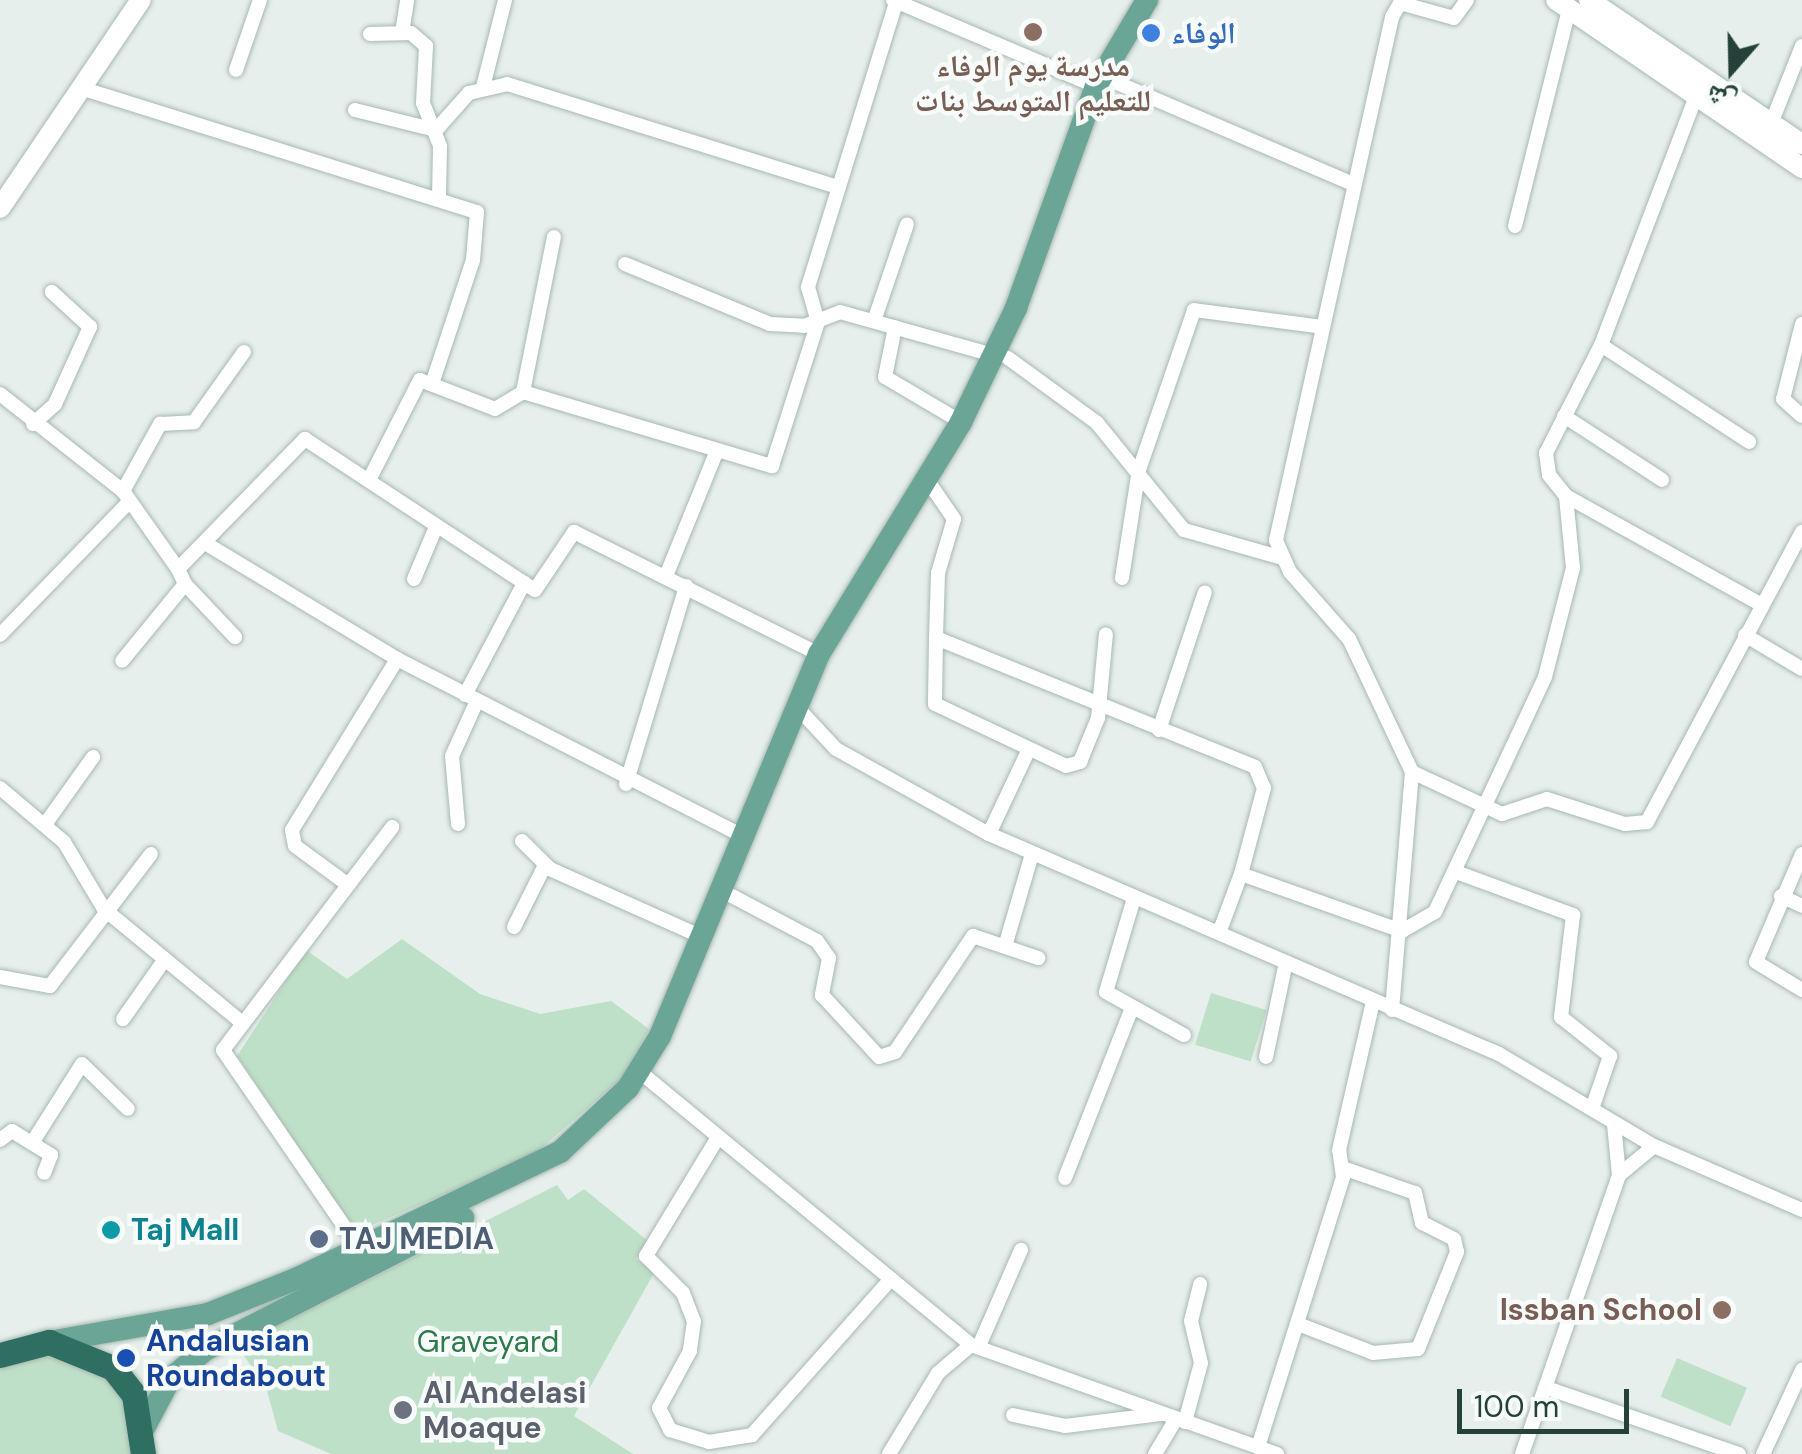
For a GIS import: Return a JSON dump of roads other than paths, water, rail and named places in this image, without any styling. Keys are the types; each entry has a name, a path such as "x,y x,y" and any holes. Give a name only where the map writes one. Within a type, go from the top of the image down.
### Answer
{"highway":[{"path":"6,1348 50,1342 113,1368 144,1441"}],"main road":[{"path":"0,208 141,0"},
{"path":"646,1077 743,836 801,713 841,637 933,486 1000,357 1105,84 1147,0"},
{"path":"1105,84 1163,0"},
{"path":"1589,0 1698,91 1802,168"},
{"path":"1562,5 1698,91 1770,124 1802,144"},
{"path":"144,1441 170,1379 205,1350 591,1145 646,1077 732,896 801,713 818,654 933,486 961,422 1000,357"},
{"path":"50,1342 208,1314 506,1189"}],"street":[{"path":"236,70 260,0"},
{"path":"402,33 407,0"},
{"path":"436,130 483,87 505,0"},
{"path":"1279,557 1278,521 1397,6 1454,18 1468,0"},
{"path":"523,392 716,453 772,466 818,322 806,298 894,1 1353,184"},
{"path":"1515,226 1562,5"},
{"path":"370,34 402,33 426,46 422,103 436,130 439,197"},
{"path":"1770,124 1802,46"},
{"path":"483,87 523,88 836,188"},
{"path":"84,88 472,207 480,221 432,384"},
{"path":"1698,91 1601,345 1564,416 1545,466 1566,496 1762,605"},
{"path":"355,110 436,130"},
{"path":"874,321 907,224"},
{"path":"370,478 419,381 495,409 523,392 554,237"},
{"path":"624,264 770,324 818,322 840,312 1000,357 1097,423 1184,530 1279,557 1350,639 1412,772 1402,931 1392,1010"},
{"path":"33,424 54,404 90,328 52,292"},
{"path":"1122,578 1139,470 1194,310 1323,327"},
{"path":"1802,324 1784,399 1802,416"},
{"path":"895,327 884,378 961,422"},
{"path":"1601,345 1749,442"},
{"path":"0,636 125,498 160,424 194,422 244,352"},
{"path":"1,397 125,498 182,576 235,636"},
{"path":"1564,416 1662,480"},
{"path":"122,660 205,543 298,440 370,478 436,527 541,590 574,532 818,654"},
{"path":"666,576 716,453"},
{"path":"933,486 954,518 938,573 935,704 1028,751 1080,762 1099,706 1106,634"},
{"path":"1241,874 1402,931 1436,912 1558,631 1573,568 1566,496"},
{"path":"414,579 436,527"},
{"path":"1412,772 1480,807 1521,814 1547,799 1625,824 1648,822 1802,532"},
{"path":"205,543 397,659 626,784 743,836"},
{"path":"458,824 452,756 471,698 524,583"},
{"path":"626,784 686,586"},
{"path":"1159,730 1205,592"},
{"path":"1745,635 1802,669"},
{"path":"936,638 1262,773 1241,874 1219,933"},
{"path":"347,884 295,846 292,830 397,659"},
{"path":"801,713 878,777 990,834 1498,1054 1654,1146 1802,1210"},
{"path":"990,834 1028,751"},
{"path":"46,823 93,757"},
{"path":"0,788 46,823 104,908 240,1022"},
{"path":"359,1248 224,1053 240,1022 392,827"},
{"path":"522,841 545,865 702,937"},
{"path":"0,977 50,986 104,908 150,854"},
{"path":"1006,943 1032,854"},
{"path":"1802,854 1756,962 1802,990"},
{"path":"514,928 545,865"},
{"path":"1456,872 1560,903 1573,916 1561,1017 1610,1056 1592,1109"},
{"path":"732,896 817,941 830,958 822,995 879,1058 895,1052 966,940 1006,943 1038,958"},
{"path":"1781,896 1802,906"},
{"path":"1134,898 1106,988 1130,1012 1184,1036"},
{"path":"123,1019 165,960"},
{"path":"1266,1057 1286,962"},
{"path":"1258,1447 1343,1168 1373,1001"},
{"path":"1065,1178 1130,1012"},
{"path":"32,1143 82,1064 128,1110"},
{"path":"646,1077 716,1139 848,1235 891,1279 975,1345 1278,1454"},
{"path":"1522,1454 1618,1175 1614,1124"},
{"path":"0,1140 12,1131 51,1155 44,1172"},
{"path":"716,1139 646,1256 683,1293 694,1322 690,1352 660,1408 670,1430 709,1442 752,1435 891,1279"},
{"path":"1618,1175 1654,1146"},
{"path":"1298,1324 1373,1352 1418,1349 1457,1252 1454,1238 1422,1223 1415,1192 1343,1168"},
{"path":"890,1454 938,1373 975,1345 1022,1250"},
{"path":"1155,1454 1201,1363 1190,1322 1200,1284"},
{"path":"1763,1454 1802,1370"},
{"path":"1546,1388 1739,1454"},
{"path":"1013,1415 1117,1426 1174,1418"}],"place":[{"name":"مدرسة يوم الوفاء للتعليم المتوسط بنات","path":"1033,32"},
{"name":"الوفاء","path":"1151,33"},
{"name":"Taj Mall","path":"111,1230"},
{"name":"TAJ MEDIA","path":"319,1239"},
{"name":"Issban School","path":"1722,1310"},
{"name":"Andalusian Roundabout","path":"126,1358"},
{"name":"Al Andelasi Moaque","path":"403,1410"}],"park label":[{"name":"Graveyard","path":"488,1342"}]}
